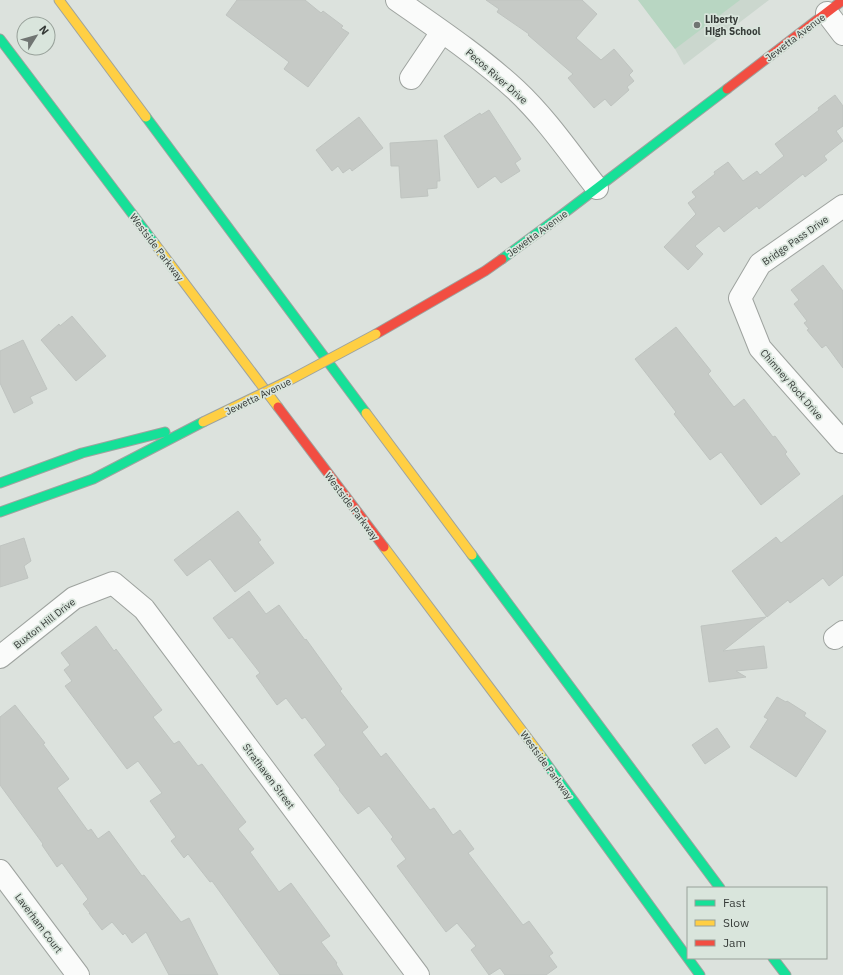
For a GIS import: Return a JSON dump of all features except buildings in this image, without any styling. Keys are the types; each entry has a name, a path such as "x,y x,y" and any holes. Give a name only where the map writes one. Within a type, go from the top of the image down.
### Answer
{"main road":[{"path":"59,0 719,887"},
{"name":"Jewetta Avenue","path":"0,512 93,479 203,422 246,403 376,334 485,271 597,188 835,6"},
{"name":"Westside Parkway","path":"0,39 520,727 687,957"},
{"name":"Jewetta Avenue","path":"0,482 82,453 203,422"},
{"name":"Westside Parkway","path":"688,959 700,975"},
{"path":"774,959 786,975"}],"street":[{"name":"Pecos River Drive","path":"397,0 482,60 516,90 547,123 597,188"},
{"path":"835,6 843,34"},
{"path":"411,78 442,32"},
{"name":"Bridge Pass Drive","path":"740,298 760,264 843,206"},
{"name":"Chimney Rock Drive","path":"740,298 760,348 843,442"},
{"name":"Buxton Hill Drive","path":"0,657 74,598 113,583"},
{"name":"Strathaven Street","path":"113,583 144,609 418,975"},
{"name":"Laverham Court","path":"0,871 78,975"}],"shaded area":[{"name":"Liberty High School","path":"638,0 769,0 684,65 675,49"}],"green space":[{"path":"638,0 740,0 675,49"}],"traffic: fast":[{"path":"0,39 155,244"},
{"path":"502,259 727,89"},
{"path":"146,117 366,413"},
{"path":"0,512 93,479 203,422"},
{"path":"0,483 82,453 165,432"},
{"path":"472,555 719,887"},
{"path":"541,756 687,957"},
{"path":"688,959 700,975"},
{"path":"774,959 786,975"}],"traffic: slow":[{"path":"59,0 146,117"},
{"path":"155,244 278,407"},
{"path":"203,422 290,380 376,334"},
{"path":"366,413 472,555"},
{"path":"384,547 541,756"}],"traffic: jam":[{"path":"727,89 843,0"},
{"path":"376,334 485,271 502,259"},
{"path":"278,407 384,547"}],"place":[{"name":"Liberty High School","path":"697,25"}]}
